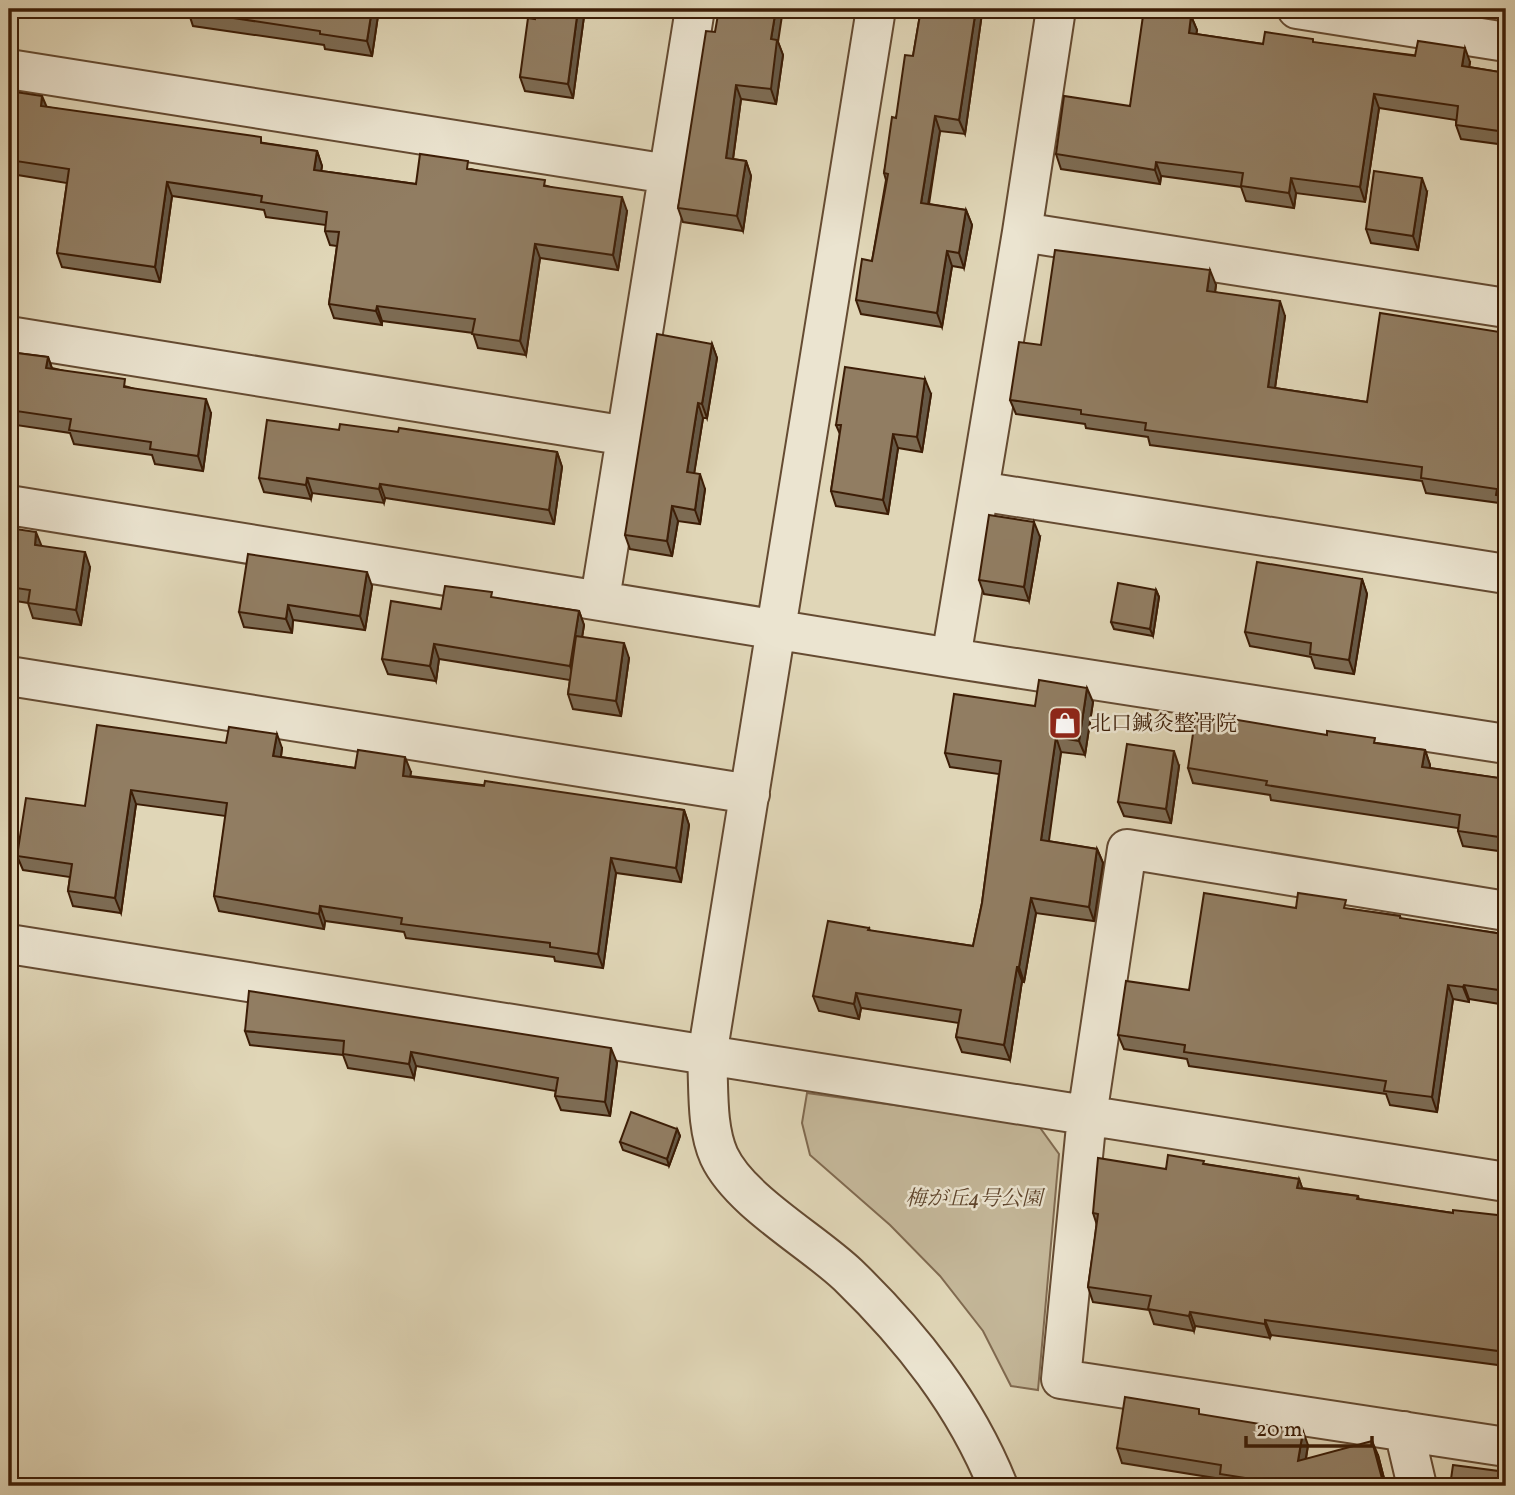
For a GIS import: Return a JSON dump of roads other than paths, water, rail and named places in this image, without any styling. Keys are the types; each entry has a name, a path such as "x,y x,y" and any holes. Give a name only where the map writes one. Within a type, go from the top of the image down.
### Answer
{"street":[{"path":"600,599 695,9"},
{"path":"876,9 708,1056 711,1124 719,1155 737,1184 847,1274 925,1358 952,1396 998,1486"},
{"path":"951,658 1056,9"},
{"path":"1297,9 1506,42"},
{"path":"9,69 668,174"},
{"path":"1022,232 1506,308"},
{"path":"9,336 627,436"},
{"path":"979,491 1506,574"},
{"path":"9,505 951,658 1506,744"},
{"path":"9,676 750,794"},
{"path":"1506,911 1127,849 1087,1116 1061,1379 1506,1447"},
{"path":"9,944 1506,1181"},
{"path":"1404,1431 1417,1486"}],"place":[{"name":"北口鍼灸整骨院","path":"1065,723"}],"park label":[{"name":"梅が丘4号公園","path":"974,1198"}]}
